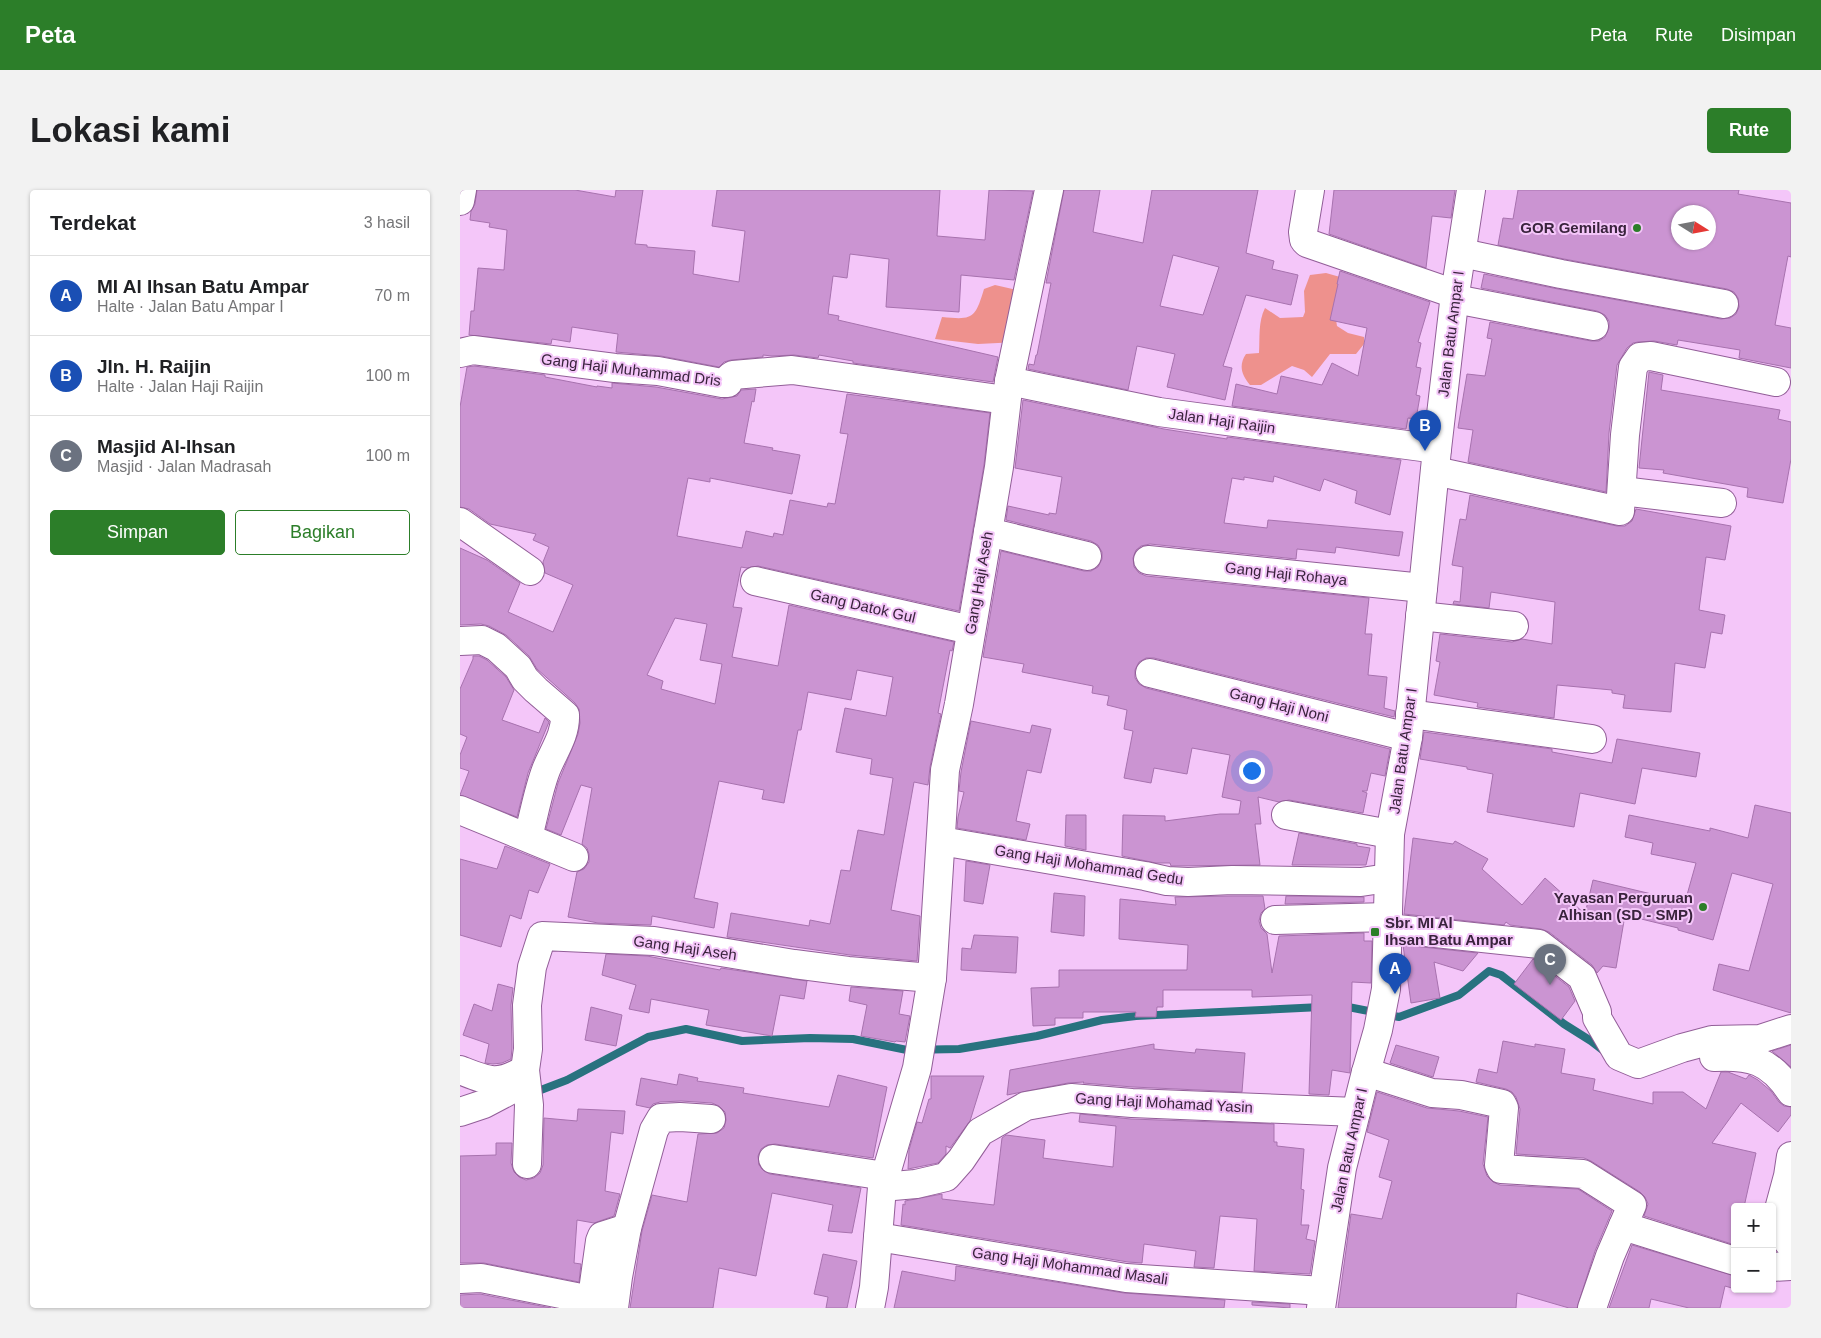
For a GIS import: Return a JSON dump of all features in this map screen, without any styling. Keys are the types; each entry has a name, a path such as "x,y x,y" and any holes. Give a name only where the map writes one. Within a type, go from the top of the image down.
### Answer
{"street":[{"path":"460,202 462,190"},
{"name":"Gang Haji Aseh","path":"870,1308 874,1287 883,1182 917,1068 932,978 945,770 959,704 999,468 1008,391 1048,190"},
{"path":"1310,190 1303,232 1304,240 1308,243 1455,297 1594,326"},
{"name":"Jalan Batu Ampar I","path":"1322,1300 1342,1168 1378,1030 1386,989 1390,834 1409,726 1436,460 1455,297 1472,190"},
{"path":"1462,253 1561,274 1724,304"},
{"name":"Gang Haji Muhammad Dris","path":"460,353 473,350 615,368 658,371 722,384 728,382 733,375 792,370 1008,391"},
{"path":"1722,503 1622,491 1625,435 1633,368 1640,357 1651,356 1776,382"},
{"name":"Jalan Haji Raijin","path":"1008,391 1159,412 1436,460 1620,511 1622,491"},
{"path":"460,522 530,571"},
{"path":"988,532 1087,556"},
{"name":"Gang Haji Rohaya","path":"1148,560 1423,588"},
{"name":"Gang Datok Gul","path":"755,581 971,630"},
{"path":"1420,616 1514,626"},
{"path":"460,641 482,640 496,647 518,667 525,679 536,690 565,715 566,722 546,770 528,837"},
{"name":"Gang Haji Noni","path":"1150,672 1409,726 1592,740"},
{"path":"460,810 574,857"},
{"path":"1286,815 1390,834"},
{"name":"Gang Haji Mohammad Gedu","path":"941,840 1167,881 1361,882 1388,878"},
{"path":"1275,920 1388,922 1539,944 1582,977 1598,1012 1597,1018 1619,1056 1638,1064 1685,1054 1712,1040 1760,1039 1791,1029"},
{"name":"Gang Haji Aseh","path":"525,1074 528,1049 527,1005 532,966 542,936 654,941 794,964 848,971 932,978"},
{"path":"1685,1054 1710,1057 1739,1056 1754,1060 1766,1066 1783,1079 1791,1092"},
{"path":"460,1070 484,1079 499,1081 525,1074"},
{"path":"1366,1072 1432,1093 1461,1095 1502,1104 1504,1108 1498,1165 1501,1169 1583,1174 1628,1216 1731,1259"},
{"path":"525,1074 529,1105 527,1164"},
{"path":"460,1112 484,1104 518,1086 525,1074"},
{"name":"Gang Haji Mohamad Yasin","path":"773,1159 883,1182 916,1184 946,1177 961,1160 980,1132 1026,1106 1071,1098 1132,1104 1356,1112"},
{"path":"614,1308 627,1228 654,1130 661,1118 710,1119"},
{"path":"1791,1156 1788,1176 1778,1213 1778,1228 1791,1246"},
{"path":"1592,1308 1610,1256 1628,1216"},
{"path":"460,1279 480,1278 586,1299 592,1298 602,1236 627,1228"},
{"name":"Gang Haji Mohammad Masali","path":"878,1238 1126,1278 1322,1300"},
{"path":"1776,1267 1791,1266"}],"shaded area":[{"path":"1326,273 1340,277 1335,313 1337,326 1348,333 1364,337 1364,344 1356,354 1330,354 1312,377 1304,370 1292,366 1261,385 1250,385 1243,374 1242,362 1246,354 1259,353 1260,324 1265,308 1280,318 1303,317 1305,312 1304,291 1310,275"},
{"path":"995,285 1025,292 1018,342 978,344 935,339 942,317 960,318 971,315 978,306 984,289"}],"building":[{"path":"477,190 575,190 615,197 616,190 643,190 635,244 647,245 647,247 695,251 693,274 739,282 745,231 712,226 717,190 940,190 937,236 985,240 989,190 1033,191 1014,280 961,275 959,312 886,307 889,259 850,254 847,278 833,276 828,314 839,316 838,320 998,357 993,382 853,363 853,361 819,355 818,358 794,355 763,355 763,357 731,360 724,362 719,367 661,356 616,352 618,334 572,327 570,342 552,339 551,344 469,335 471,311 474,311 478,268 504,270 507,230 489,227 490,223 470,220"},
{"path":"1064,190 1100,190 1093,232 1143,243 1152,190 1258,190 1246,253 1274,261 1272,269 1298,275 1291,305 1246,295 1223,366 1232,368 1225,400 1167,387 1175,354 1137,346 1128,390 1028,369 1029,364 1034,365 1037,355 1051,283 1046,283","holes":["1173,255 1219,267 1203,315 1160,306"]},
{"path":"1334,190 1455,190 1451,218 1432,216 1426,268 1329,234"},
{"path":"1518,190 1739,190 1738,194 1791,203 1791,257 1788,256 1775,325 1791,328 1791,368 1739,358 1740,350 1678,340 1677,345 1654,341 1633,343 1627,348 1617,365 1609,433 1606,492 1468,462 1473,430 1458,428 1467,374 1485,376 1492,339 1487,338 1490,322 1591,341 1599,341 1605,337 1609,328 1609,321 1605,315 1597,311 1481,288 1484,274 1721,319 1730,318 1736,314 1739,307 1738,298 1734,292 1727,289 1498,245 1503,218 1513,219"},
{"path":"1340,271 1430,302 1418,342 1421,343 1416,367 1421,368 1416,395 1420,396 1416,419 1408,418 1406,429 1232,406 1236,384 1277,394 1281,376 1322,385 1332,363 1358,376 1367,328 1330,320"},
{"path":"474,366 545,375 545,377 597,387 612,388 612,383 656,387 722,399 737,396 741,390 756,389 744,443 800,455 792,494 710,478 710,482 688,478 677,536 742,548 746,531 773,537 774,533 783,535 790,500 827,507 828,503 835,504 848,434 840,433 847,394 990,413 984,465 959,611 758,566 741,567 733,607 742,608 732,657 778,666 789,605 954,642 952,651 950,650 938,713 941,714 928,785 914,782 891,910 920,916 917,961 850,955 727,937 731,913 809,926 810,920 830,924 841,870 850,871 858,830 884,835 893,778 870,774 872,759 836,752 845,708 886,716 893,677 857,670 851,700 808,692 801,730 798,730 784,803 762,799 764,790 719,781 694,898 718,903 714,928 652,916 651,925 598,923 568,917 577,872 584,869 589,862 587,848 582,844 592,788 581,785 561,835 546,829 558,783 578,734 580,723 579,709 575,703 537,669 529,656 506,635 481,624 460,625 460,548 487,560 520,583 508,612 553,632 573,585 545,573 543,562 549,547 533,540 536,534 490,524 469,509 460,507 460,407 467,367","holes":["675,618 707,624 700,660 722,664 715,704 661,689 663,681 647,675"]},
{"path":"1649,372 1663,375 1661,390 1780,410 1778,419 1791,422 1791,459 1783,503 1747,497 1748,488 1663,473 1664,470 1639,468"},
{"path":"1023,400 1164,429 1227,439 1227,437 1401,460 1390,515 1355,503 1357,491 1324,479 1320,491 1274,476 1273,482 1244,477 1244,480 1232,478 1224,523 1267,528 1268,520 1403,532 1399,556 1336,547 1335,553 1297,549 1296,559 1150,544 1141,546 1136,550 1133,558 1134,567 1139,573 1146,576 1369,598 1365,634 1372,634 1368,675 1387,677 1384,708 1395,711 1394,717 1154,658 1146,658 1139,662 1135,670 1135,678 1139,684 1146,688 1390,749 1385,776 1371,773 1367,791 1362,791 1367,793 1363,813 1289,800 1279,802 1258,797 1261,824 1255,824 1260,865 1171,866 1170,863 1156,863 1122,856 1123,815 1165,816 1165,821 1220,814 1239,814 1241,801 1222,797 1230,755 1192,748 1187,774 1154,768 1151,783 1124,778 1133,731 1124,729 1127,710 1107,705 1109,696 1092,693 1093,686 1022,672 1024,664 983,657 1001,551 1084,571 1091,571 1098,567 1102,559 1102,552 1098,545 1091,541 1006,520 1008,506 1049,515 1049,513 1056,514 1062,477 1015,468"},
{"path":"1470,495 1617,526 1625,526 1632,521 1636,509 1731,526 1725,560 1706,557 1699,610 1725,615 1722,634 1711,632 1705,668 1675,663 1671,712 1623,708 1625,695 1612,693 1612,690 1557,685 1554,718 1477,707 1478,703 1434,695 1440,662 1436,661 1440,634 1512,642 1522,639 1552,644 1555,602 1491,592 1489,608 1453,604 1454,601 1460,602 1463,567 1452,565 1460,519 1466,520"},
{"path":"473,656 479,656 487,660 506,677 514,690 502,720 539,733 545,718 549,722 528,773 517,817 460,795 469,771 460,768 460,755 467,737 460,734 460,689"},
{"path":"971,721 1030,733 1032,725 1051,729 1041,773 1027,770 1016,821 1030,824 1026,840 957,828 964,792 959,791 961,772"},
{"path":"1424,732 1552,749 1552,752 1612,763 1617,739 1700,753 1696,777 1642,768 1635,804 1580,793 1574,827 1487,812 1493,774 1467,769 1467,767 1420,759"},
{"path":"1755,805 1791,813 1791,1013 1713,990 1719,964 1749,971 1773,884 1732,873 1713,940 1678,930 1678,928 1625,915 1616,968 1603,966 1597,973 1592,965 1549,932 1541,929 1510,925 1506,922 1504,925 1404,914 1413,838 1453,844 1455,841 1488,859 1482,869 1522,905 1545,878 1585,914 1593,880 1685,902 1696,863 1651,854 1653,843 1625,837 1629,815 1710,831 1710,828 1748,838"},
{"path":"1066,815 1086,815 1086,850 1065,846"},
{"path":"1299,833 1370,848 1366,865 1292,865"},
{"path":"505,846 550,864 538,893 529,890 521,919 510,915 501,947 460,935 460,859 497,869"},
{"path":"966,861 990,865 983,904 964,901"},
{"path":"1054,893 1085,896 1084,936 1051,932"},
{"path":"1263,896 1265,909 1261,913 1259,921 1261,928 1267,934 1272,973 1279,936 1364,933 1364,941 1372,941 1371,983 1352,982 1350,1073 1332,1070 1329,1095 1309,1094 1312,995 1252,997 1252,990 1163,990 1163,1007 1157,1007 1156,1017 1135,1017 1136,1012 1083,1012 1083,1018 1055,1018 1055,1025 1033,1026 1031,988 1059,987 1059,970 1187,970 1188,945 1119,939 1120,899 1176,905 1175,897"},
{"path":"1286,896 1364,897 1364,902 1285,904"},
{"path":"974,935 1018,937 1016,973 961,970 962,948 971,949"},
{"path":"1403,945 1478,953 1463,971 1434,962 1440,998 1411,1003"},
{"path":"606,954 647,956 720,970 721,968 807,981 804,999 780,995 772,1036 706,1025 709,1010 651,999 649,1013 629,1009 636,985 602,975"},
{"path":"1533,959 1569,987 1575,1001 1561,1020 1514,984"},
{"path":"498,984 513,988 511,1005 512,1048 511,1059 493,1064 485,1063 489,1044 463,1035 474,1004 492,1011"},
{"path":"851,987 903,991 899,1014 910,1016 905,1042 861,1036 867,1005 849,1001"},
{"path":"591,1007 622,1015 616,1046 585,1040"},
{"path":"1503,1041 1535,1047 1535,1044 1565,1049 1561,1073 1595,1079 1593,1090 1653,1104 1653,1092 1683,1092 1706,1109 1721,1072 1728,1072 1746,1079 1749,1075 1758,1080 1771,1091 1779,1102 1784,1106 1791,1107 1791,1115 1778,1132 1741,1103 1712,1143 1756,1153 1745,1203 1731,1203 1731,1244 1644,1216 1648,1204 1640,1192 1584,1158 1516,1154 1520,1109 1516,1097 1506,1089 1476,1082 1479,1069 1497,1073"},
{"path":"1154,1044 1154,1049 1195,1053 1196,1049 1245,1053 1242,1092 1133,1087 1084,1082 1068,1083 1007,1095 1010,1070"},
{"path":"1396,1045 1439,1057 1433,1077 1390,1063"},
{"path":"1791,1045 1791,1067 1772,1051"},
{"path":"679,1074 698,1078 697,1081 744,1088 743,1093 829,1107 838,1075 887,1087 873,1158 775,1144 767,1145 761,1149 758,1156 759,1165 770,1174 861,1188 852,1233 828,1231 833,1205 772,1193 756,1276 719,1268 713,1308 630,1308 642,1231 652,1195 687,1202 698,1134 717,1133 724,1128 726,1120 725,1112 719,1106 712,1103 660,1102 653,1104 650,1108 636,1105 641,1078 677,1085"},
{"path":"931,1076 984,1076 970,1121 950,1148 946,1146 946,1154 938,1163 908,1169 909,1150 917,1122 922,1123 929,1099 931,1099"},
{"path":"1377,1092 1427,1108 1459,1111 1488,1117 1483,1164 1487,1176 1493,1182 1500,1185 1578,1189 1612,1211 1595,1251 1577,1308 1569,1308 1517,1293 1516,1308 1338,1308 1351,1214 1382,1219 1392,1181 1379,1177 1389,1140 1367,1132"},
{"path":"578,1109 625,1111 623,1134 611,1132 605,1191 620,1194 614,1216 594,1223 577,1220 574,1263 581,1264 579,1282 484,1263 460,1263 460,1156 496,1155 496,1143 512,1143 511,1163 514,1172 526,1180 534,1178 540,1173 543,1165 544,1118 577,1121"},
{"path":"1080,1114 1131,1119 1274,1124 1274,1142 1277,1142 1277,1146 1304,1149 1301,1189 1304,1190 1301,1225 1309,1225 1306,1239 1315,1241 1310,1274 1254,1271 1257,1219 1220,1216 1214,1268 1194,1267 1196,1251 1144,1244 1142,1263 1128,1262 901,1225 905,1201 942,1194 942,1199 994,1205 1002,1138 1006,1135 1045,1140 1043,1158 1113,1167 1116,1126 1079,1122"},
{"path":"1632,1245 1731,1275 1731,1288 1725,1286 1720,1308 1689,1308 1651,1299 1649,1308 1609,1308"},
{"path":"823,1254 857,1261 847,1308 826,1308 828,1297 814,1294"},
{"path":"956,1266 1124,1293 1225,1300 1224,1308 894,1308 902,1271 955,1281"},
{"path":"480,1294 551,1308 460,1308 460,1295"},
{"path":"1252,1302 1290,1304 1290,1308 1252,1305"}],"waterway":[{"path":"1343,1006 1399,1017 1459,995 1489,971 1501,975 1564,1024 1604,1051"},
{"path":"533,1093 567,1080 648,1037 686,1029 742,1041 810,1038 853,1039 907,1050 959,1049 1037,1036 1102,1020 1136,1016 1321,1007"}],"place":[{"name":"GOR Gemilang","path":"1637,228"},
{"name":"Jln. H. Raijin","path":"1425,451"},
{"name":"Yayasan Perguruan Alhisan (SD - SMP)","path":"1703,907"},
{"name":"Sbr. MI Al Ihsan Batu Ampar","path":"1375,932"},
{"name":"Masjid Al-Ihsan","path":"1550,985"},
{"name":"MI Al Ihsan Batu Ampar","path":"1395,994"}]}
